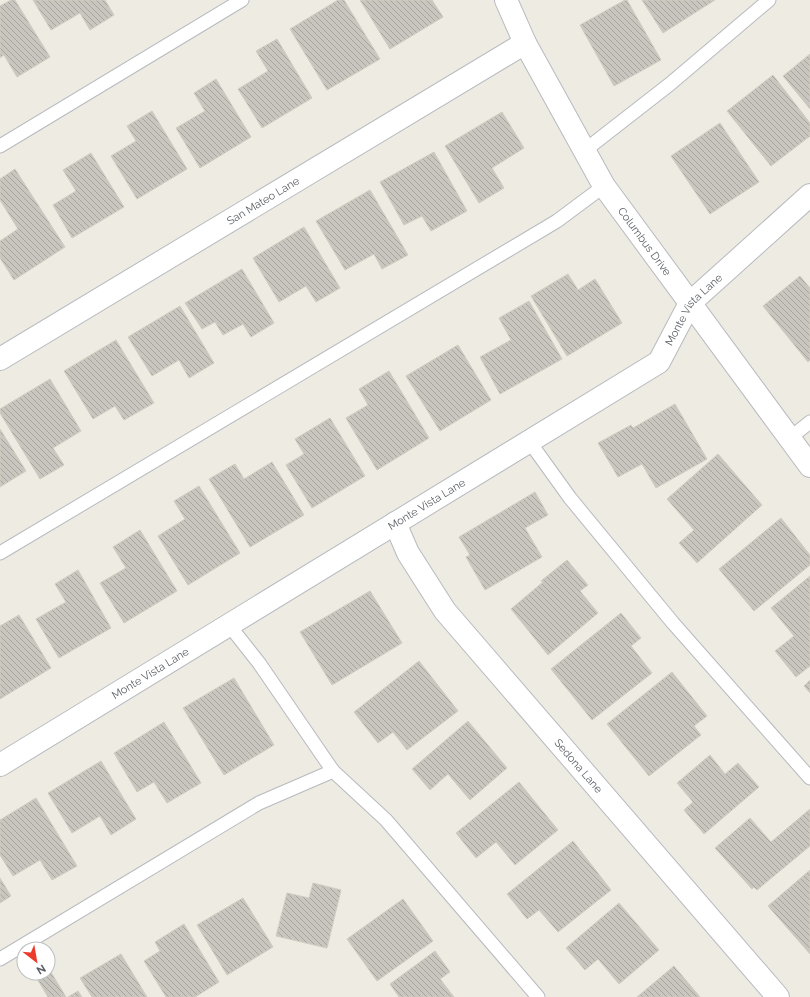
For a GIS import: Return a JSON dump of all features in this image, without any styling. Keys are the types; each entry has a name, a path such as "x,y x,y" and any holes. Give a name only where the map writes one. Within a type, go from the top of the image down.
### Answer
{"street":[{"name":"Columbus Drive","path":"506,0 525,43 604,186 810,466"},
{"name":"San Mateo Lane","path":"0,359 525,43"},
{"name":"Monte Vista Lane","path":"0,766 659,362 690,303 810,195"},
{"name":"Sedona Lane","path":"395,523 408,553 445,611 778,997"}],"lane":[{"path":"0,146 242,0"},
{"path":"584,151 670,84 769,0"},
{"path":"0,553 557,221 604,186"},
{"path":"790,438 810,422"},
{"path":"529,441 570,498 674,623 810,778"},
{"path":"229,625 259,663 333,771 386,820 538,997"},
{"path":"0,959 259,803 333,771"}],"building":[{"path":"11,0 15,0 50,57 17,77 4,55 0,58 0,6"},
{"path":"33,0 105,0 114,15 90,30 80,13 51,30"},
{"path":"338,0 344,0 380,59 327,90 290,29"},
{"path":"360,0 432,0 443,17 390,49"},
{"path":"627,0 661,60 614,86 580,25"},
{"path":"642,0 715,0 663,33"},
{"path":"277,39 312,98 262,128 238,89 268,71 256,51"},
{"path":"810,54 810,109 783,76"},
{"path":"773,75 810,123 810,136 771,166 727,111"},
{"path":"216,79 251,137 200,168 176,128 205,111 194,93"},
{"path":"152,111 187,169 137,199 111,156 136,141 127,126"},
{"path":"502,112 524,148 492,168 504,188 479,203 445,146"},
{"path":"720,123 759,182 710,214 671,156"},
{"path":"434,152 467,211 431,231 422,216 404,225 380,182"},
{"path":"91,153 124,207 72,238 53,205 76,191 63,170"},
{"path":"15,169 65,247 14,280 0,258 0,241 18,229 0,200 0,179"},
{"path":"370,190 408,255 382,269 374,254 345,270 316,221"},
{"path":"304,227 340,288 316,302 306,286 279,302 253,258"},
{"path":"242,269 274,323 251,337 243,324 223,335 215,322 202,329 185,303"},
{"path":"568,274 578,290 595,279 622,323 567,356 531,296"},
{"path":"800,276 810,288 810,360 808,362 763,306"},
{"path":"529,301 562,359 500,394 480,357 511,340 499,318"},
{"path":"180,306 214,363 189,378 179,360 152,376 128,337"},
{"path":"116,340 154,403 124,420 115,406 93,419 64,371"},
{"path":"458,345 491,400 440,431 406,376"},
{"path":"389,371 429,438 377,470 346,418 368,405 359,389"},
{"path":"50,379 81,431 53,448 64,465 40,479 0,413 0,409"},
{"path":"675,404 707,459 656,488 642,464 618,477 598,443 631,425 633,428"},
{"path":"330,418 365,476 312,508 286,465 304,454 295,439"},
{"path":"0,429 26,471 0,487"},
{"path":"718,454 762,505 697,563 679,543 694,530 667,499"},
{"path":"272,462 304,515 250,547 209,479 235,464 244,479"},
{"path":"199,486 240,553 188,585 158,536 185,519 174,501"},
{"path":"535,492 548,515 525,528 542,557 485,590 466,557 470,555 459,537"},
{"path":"781,518 810,555 810,565 754,611 719,569"},
{"path":"140,530 177,591 124,623 100,583 126,568 113,547"},
{"path":"567,560 588,585 580,591 598,613 548,655 511,609 543,582 541,581"},
{"path":"78,570 111,628 59,658 36,619 66,602 55,584"},
{"path":"810,576 810,666 796,677 775,651 794,636 771,608"},
{"path":"370,591 402,643 332,685 300,632"},
{"path":"621,613 641,638 631,646 652,673 592,720 551,669"},
{"path":"19,615 51,668 0,699 0,626"},
{"path":"419,661 458,711 407,750 393,732 378,743 354,712"},
{"path":"672,672 707,716 694,726 701,735 649,776 607,724"},
{"path":"234,678 274,745 224,775 183,708"},
{"path":"810,680 810,693 804,686"},
{"path":"468,721 507,768 470,800 448,774 430,790 412,769"},
{"path":"164,722 201,783 167,803 154,782 137,792 114,753"},
{"path":"710,755 725,774 738,763 759,787 704,834 684,810 693,802 677,783"},
{"path":"101,761 136,819 111,835 100,816 72,833 48,793"},
{"path":"519,782 558,830 515,865 496,842 476,858 456,833"},
{"path":"36,798 77,866 52,880 40,860 13,876 0,855 0,820"},
{"path":"810,809 810,846 757,890 754,887 752,889 715,848 750,818 771,842"},
{"path":"573,841 611,890 558,932 539,910 527,919 507,894"},
{"path":"810,870 810,954 768,906"},
{"path":"0,878 11,896 0,903"},
{"path":"313,883 341,890 327,948 276,936 287,893 309,898"},
{"path":"243,898 273,947 227,975 197,925"},
{"path":"403,899 433,941 377,981 347,939"},
{"path":"619,903 659,950 619,984 598,959 585,970 566,948"},
{"path":"184,924 219,982 195,997 166,997 144,961 160,951 155,942"},
{"path":"435,951 450,972 440,979 454,997 399,997 390,984"},
{"path":"121,954 147,997 92,997 80,978"},
{"path":"674,966 700,997 637,997"},
{"path":"38,981 56,981 66,997 48,997"},
{"path":"78,991 82,997 68,997"}]}
